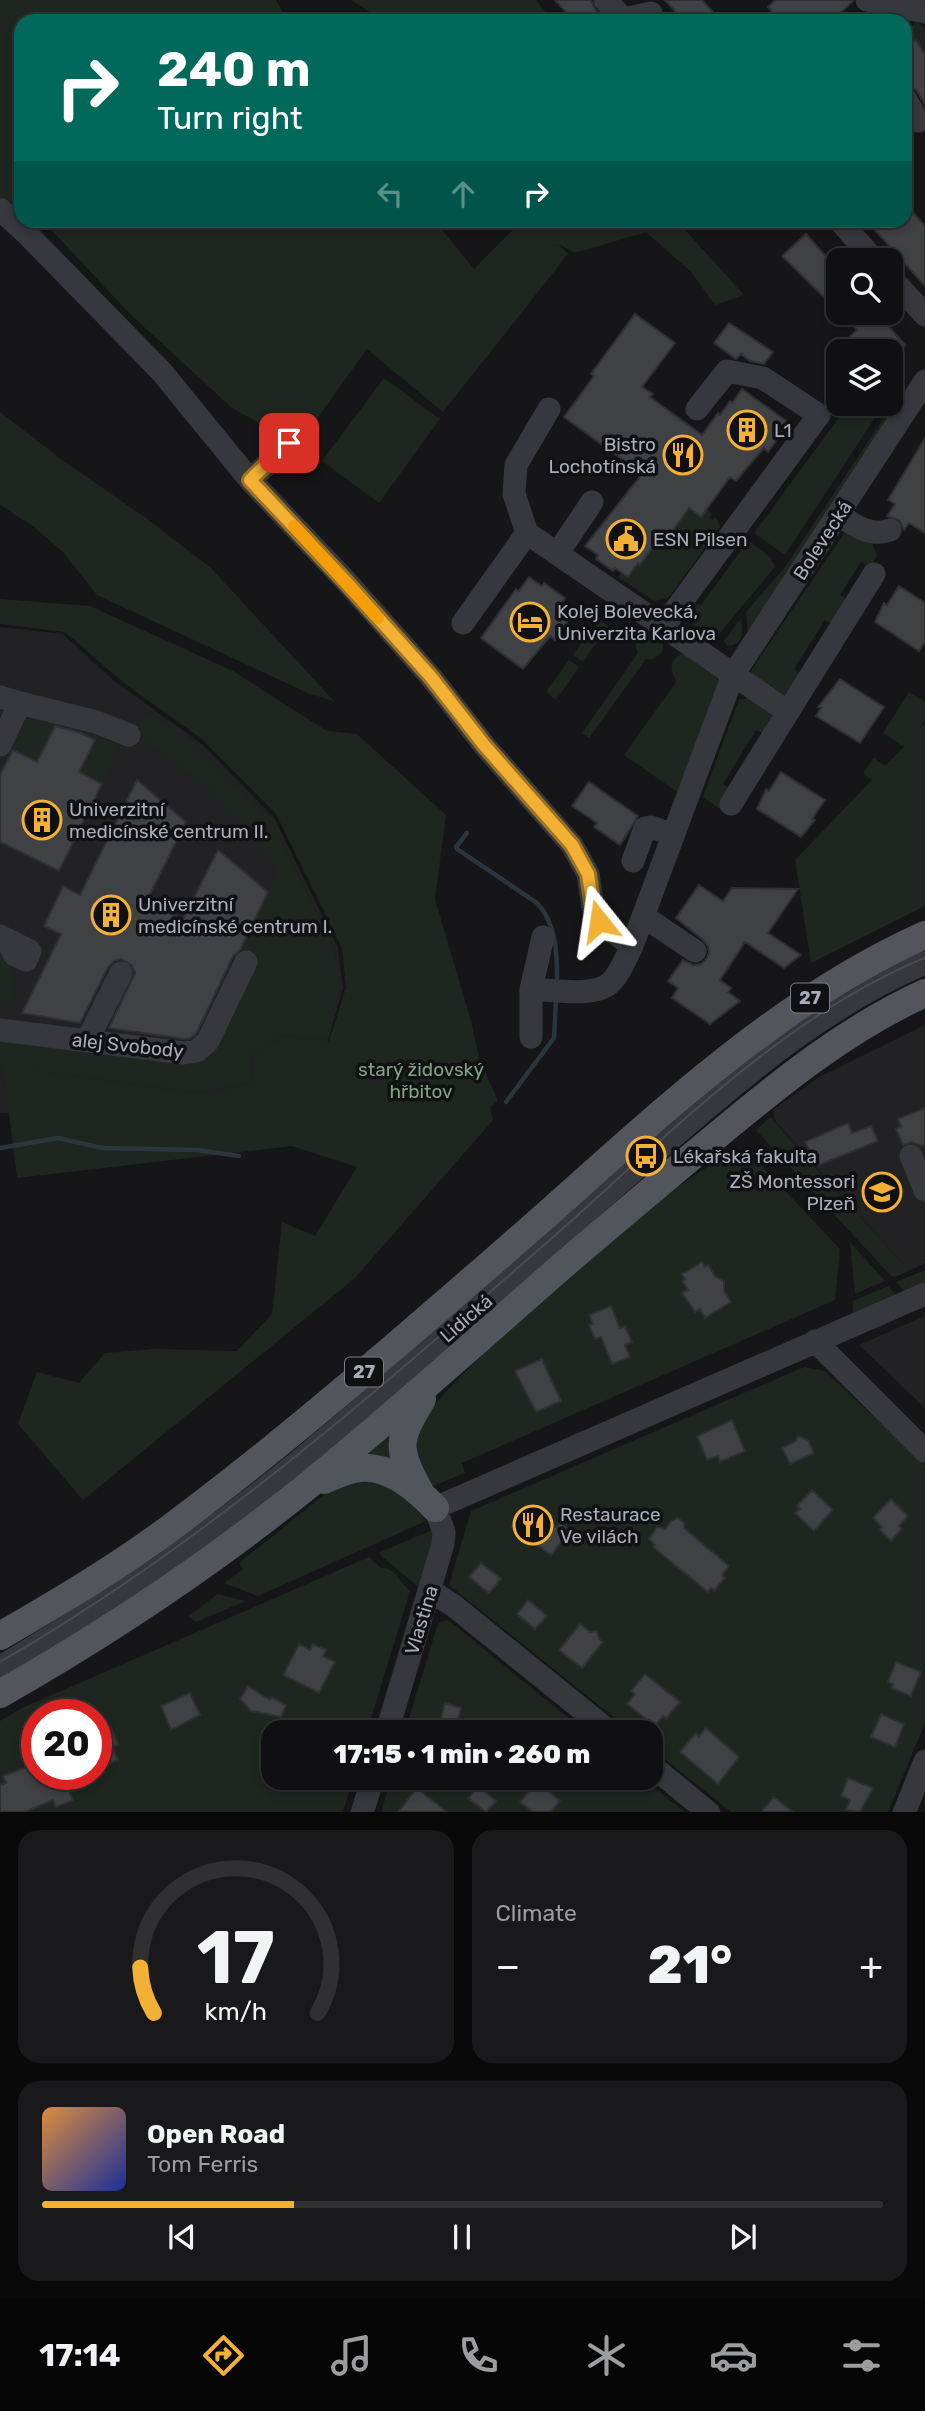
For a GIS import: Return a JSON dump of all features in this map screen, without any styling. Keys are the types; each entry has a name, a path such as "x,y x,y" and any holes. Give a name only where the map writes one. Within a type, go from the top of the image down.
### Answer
{"main road":[{"name":"Lidická","path":"3,1627 120,1564 172,1527 401,1341 705,1077 767,1027 852,972 925,935"},
{"name":"Lidická","path":"0,1694 150,1602 302,1490 792,1073 857,1029 925,993"},
{"path":"427,1500 406,1467 402,1449 403,1434 435,1377"},
{"path":"302,1490 344,1472 370,1468 383,1471 427,1500"}],"street":[{"path":"605,0 619,14"},
{"path":"867,0 919,12"},
{"path":"912,110 918,121"},
{"path":"0,209 14,222"},
{"path":"21,228 161,371 250,480 423,667 484,745 572,845 588,874 595,915 605,928 632,946"},
{"path":"846,228 864,248"},
{"path":"903,291 925,315"},
{"path":"663,627 819,415 763,378 727,371 697,409"},
{"name":"Bolevecká","path":"531,989 600,989 610,983 619,970 632,946 733,675 839,515 918,408 925,381"},
{"path":"549,409 516,466 514,494 527,533 788,712"},
{"path":"250,480 277,456 293,436"},
{"path":"557,554 591,513"},
{"path":"839,515 860,528 873,532 890,530"},
{"path":"463,623 527,533"},
{"path":"731,804 874,574"},
{"path":"0,744 10,700 96,722 129,735"},
{"path":"633,861 645,828 650,827 673,835"},
{"path":"643,916 695,951"},
{"path":"531,1037 531,989 543,937"},
{"name":"alej Svobody","path":"0,1030 184,1053 197,1051 208,1041 246,962"},
{"name":"Lidická","path":"0,1667 105,1601 197,1537 297,1462 728,1089 780,1048 838,1008 925,963"},
{"path":"87,1041 121,973"},
{"path":"911,1156 925,1190"},
{"path":"427,1500 925,1294"},
{"path":"815,1341 925,1451"},
{"name":"Vlastina","path":"391,1720 443,1544 444,1532 427,1500"},
{"path":"431,1591 453,1605 596,1720"},
{"path":"904,1812 925,1761"},
{"path":"663,1775 709,1812"},
{"path":"362,1812 369,1790"}],"shaded area":[{"path":"0,627 63,634 113,680 203,745 274,818 338,948 343,988 328,1040 310,1067 190,1109 0,1113"},
{"name":"ZŠ Montessori Plzeň","path":"925,1025 925,1263 909,1271 775,1121 773,1110 819,1077"},
{"path":"925,1316 925,1408 859,1345"}],"green space":[{"path":"0,0 276,0 283,14 14,14 14,203 0,197"},
{"path":"351,0 536,0 547,14 373,14"},
{"path":"916,22 925,28 925,55 916,40 912,42 912,26"},
{"path":"50,228 441,228 474,269 515,228 683,228 744,295 715,305 691,272 646,232 575,253 558,244 568,254 443,412 367,349 298,445 232,408 129,313"},
{"path":"384,378 440,419 379,503 322,461"},
{"path":"0,412 211,568 334,701 310,694 97,595 62,551 34,527 0,505"},
{"path":"840,416 876,416 785,555 754,533"},
{"path":"885,416 891,416 748,634 746,612 785,567"},
{"path":"679,500 706,509 712,514 710,518 713,520 716,517 720,527 670,596 654,601 618,577 621,572 628,577 638,563 641,565 651,551 645,546 649,540 660,547"},
{"path":"845,532 872,542 877,556 870,567 861,562 840,595 850,601 834,626 825,620 794,669 803,675 790,694 782,696 752,678 750,672"},
{"path":"748,541 768,555 775,567 719,634 714,638 703,636 693,625 693,611 697,604 701,605"},
{"name":"starý židovský hřbitov","path":"0,599 90,606 233,671 327,731 357,734 446,815 435,899 471,1021 479,1058 498,1101 490,1107 493,1120 355,1278 83,1500 18,1424 37,1372 79,1383 105,1353 154,1349 237,1351 272,1314 282,1222 315,1236 357,1167 292,1146 17,1178 3,1065 0,1065 0,1040 181,1063 220,1041 262,959 241,947 278,870 241,823 209,789 135,734 146,716 155,715 198,746 273,824 334,948 340,988 326,1038 284,1035 250,1053 251,1081 200,1092 9,1067 201,1095 253,1083 253,1053 285,1037 329,1041 346,988 342,948 276,814 202,739 125,684 65,632 0,624"},
{"path":"741,618 742,632 739,640 727,646 724,641"},
{"path":"599,619 608,626 583,662 573,655"},
{"path":"646,631 655,632 660,637 662,652 654,659 646,659 589,738 582,733 638,653 637,640"},
{"path":"680,654 685,654 720,676 721,684 683,796 624,755 676,682 672,666"},
{"path":"569,660 579,667 556,700 546,692"},
{"path":"909,692 925,702 925,720 920,728 925,724 925,906 811,963 795,860 872,780 863,773 874,758 885,766 904,747 883,733"},
{"path":"739,699 755,699 772,712 774,722 767,736 756,730 723,784 733,791 723,811 703,797"},
{"path":"32,710 123,739 103,782 80,770 95,740 58,721 37,762 13,749"},
{"path":"0,950 14,975 15,988 10,1003 0,1002"},
{"path":"771,1117 909,1271 891,1276 756,1130"},
{"path":"734,1149 747,1150 840,1249 835,1300 462,1463 465,1473 433,1486 423,1483 410,1435 442,1396 532,1303 666,1189 682,1184"},
{"path":"850,1242 885,1281 855,1294"},
{"path":"925,1270 925,1287 908,1295 896,1282"},
{"path":"888,1286 899,1298 852,1319 853,1301"},
{"path":"804,1367 825,1371 925,1465 925,1723 888,1812 731,1812 663,1758 663,1720 617,1720 449,1585 471,1511"},
{"path":"394,1427 396,1461 360,1459"},
{"path":"360,1474 400,1490 426,1521 258,1596 224,1583 243,1569 239,1563 336,1485"},
{"path":"432,1530 434,1537 381,1720 378,1720 418,1587 378,1553"},
{"path":"369,1557 381,1568 394,1573 410,1591 371,1720 261,1720 261,1790 349,1790 343,1812 0,1812 0,1721 21,1709 21,1790 112,1790 112,1699 43,1699"},
{"path":"218,1594 246,1601 196,1622 188,1616"},
{"path":"448,1620 571,1720 409,1720 438,1623"},
{"path":"388,1790 657,1790 685,1812 381,1812"}],"building":[{"path":"555,0 591,0 600,14 568,14"},
{"path":"665,0 702,0 715,14 678,14"},
{"path":"775,0 853,0 839,14 774,14 768,7"},
{"path":"916,40 925,55 925,105 912,87 912,42"},
{"path":"912,211 925,226 925,286 903,261 903,248 891,248 873,228 912,228"},
{"path":"806,234 826,256 826,299 782,256"},
{"path":"635,314 675,343 642,387 653,394 650,397 702,435 718,413 720,415 742,389 789,423 768,452 764,448 736,481 730,477 701,517 689,508 660,548 655,544 628,577 615,568 613,571 596,559 598,555 585,546 642,474 564,417 594,376 591,374"},
{"path":"729,323 773,352 764,364 750,361 741,354 736,359 714,343"},
{"path":"853,325 888,325 900,339 847,339 857,330"},
{"path":"925,438 925,533 909,523 904,530 899,520 887,516 895,504 888,500"},
{"name":"Kolej Bolevecká, Univerzita Karlova","path":"529,577 542,586 544,583 565,598 563,602 575,611 555,640 550,636 523,669 481,638 516,589 519,591"},
{"path":"899,586 925,603 925,642 919,651 875,622 884,603 887,605"},
{"path":"840,679 884,707 860,743 816,716 821,708 818,707"},
{"path":"55,726 95,740 79,772 102,784 59,871 0,842 0,775 13,750 37,762"},
{"path":"781,772 825,800 812,819 815,820 801,837 757,809 766,789 769,791"},
{"name":"Univerzitní medicínské centrum I.","path":"137,780 186,822 146,902 183,919 218,850 268,892 240,950 233,956 197,1032 191,1038 109,1028 135,973 132,965 121,959 108,967 80,1023 22,1013 61,934 44,926 63,886 80,895"},
{"path":"589,782 638,816 620,845 594,827 597,823 572,806"},
{"path":"699,885 723,901 732,888 798,889 768,933 801,955 784,968 745,942 720,980 731,988 728,992 740,1001 710,1024 672,998 678,988 668,981 683,960 693,965 701,964 709,953 703,940 676,918"},
{"path":"925,1108 925,1144 921,1146 912,1142 903,1145 896,1129 901,1126 898,1119"},
{"path":"848,1123 852,1133 871,1126 878,1141 819,1165 818,1160 814,1161 805,1142"},
{"path":"702,1262 724,1281 724,1291 731,1302 705,1318 700,1309 695,1312 682,1293 688,1290 682,1281 685,1279 682,1274"},
{"path":"611,1306 620,1328 625,1326 632,1342 625,1345 630,1357 612,1364 601,1337 595,1339 589,1325 593,1324 589,1315"},
{"path":"542,1359 561,1401 536,1412 515,1371"},
{"path":"732,1420 745,1451 720,1462 718,1456 707,1460 697,1436"},
{"path":"798,1436 808,1440 814,1453 790,1464 782,1448 796,1441"},
{"path":"812,1490 833,1510 814,1531 795,1513 800,1509 797,1506"},
{"path":"891,1499 908,1516 899,1526 902,1529 891,1541 873,1518"},
{"path":"528,1506 557,1527 560,1522 570,1530 551,1555 512,1527"},
{"path":"678,1518 684,1523 684,1528 729,1566 722,1575 725,1578 714,1591 711,1588 708,1592 653,1547 655,1545 649,1539 657,1527 665,1529 672,1520"},
{"path":"481,1563 501,1579 489,1593 469,1577"},
{"path":"528,1600 547,1616 535,1629 517,1614"},
{"path":"580,1624 590,1632 597,1631 603,1642 582,1668 559,1650"},
{"path":"299,1644 310,1650 313,1644 326,1650 323,1656 335,1662 319,1693 283,1675"},
{"path":"896,1662 921,1672 911,1696 891,1688 893,1684 888,1682"},
{"path":"645,1674 680,1702 666,1719 663,1716 660,1720 647,1720 627,1704 635,1694 631,1691"},
{"path":"248,1686 270,1700 271,1697 286,1705 281,1717 251,1711 240,1699"},
{"path":"190,1693 200,1715 171,1730 161,1706"},
{"path":"445,1703 461,1708 458,1720 440,1720"},
{"path":"881,1714 904,1724 895,1747 871,1737"},
{"path":"706,1728 739,1757 718,1784 680,1752 696,1733 699,1736"},
{"path":"112,1730 118,1745 112,1747"},
{"path":"112,1747 118,1760 112,1762"},
{"path":"21,1769 21,1790 69,1790 73,1800 56,1807 53,1800 25,1812 0,1812 0,1785 6,1783 3,1776"},
{"path":"848,1778 873,1788 860,1812 846,1810 850,1800 841,1796"},
{"path":"415,1790 420,1790 447,1812 398,1812"},
{"path":"475,1790 483,1790 496,1801 486,1812 468,1798"},
{"path":"530,1790 549,1790 560,1801 551,1812 533,1812 520,1802"},
{"path":"774,1797 793,1812 761,1812"}],"waterway":[{"path":"467,833 457,849 537,903 548,919 554,938 557,978"},
{"path":"506,1102 554,1038 556,999"},
{"path":"0,1148 58,1138 102,1148 197,1150 239,1156"}],"tram line":[{"path":"0,1662 75,1617 147,1568 286,1464 486,1296 682,1121 775,1045 874,982 925,958"}],"slow traffic":[{"path":"294,526 378,618"}],"place":[{"name":"L1","path":"747,430"},
{"name":"Bistro Lochotínská","path":"683,455"},
{"name":"ESN Pilsen","path":"626,539"},
{"name":"Kolej Bolevecká, Univerzita Karlova","path":"530,622"},
{"name":"Univerzitní medicínské centrum II.","path":"42,820"},
{"name":"Univerzitní medicínské centrum I.","path":"111,915"},
{"name":"Lékařská fakulta","path":"646,1156"},
{"name":"ZŠ Montessori Plzeň","path":"882,1192"},
{"name":"Restaurace Ve vilách","path":"533,1525"}],"route":[{"path":"289,443 250,480 431,677 484,745 572,845 588,874 593,908 599,921"}]}
